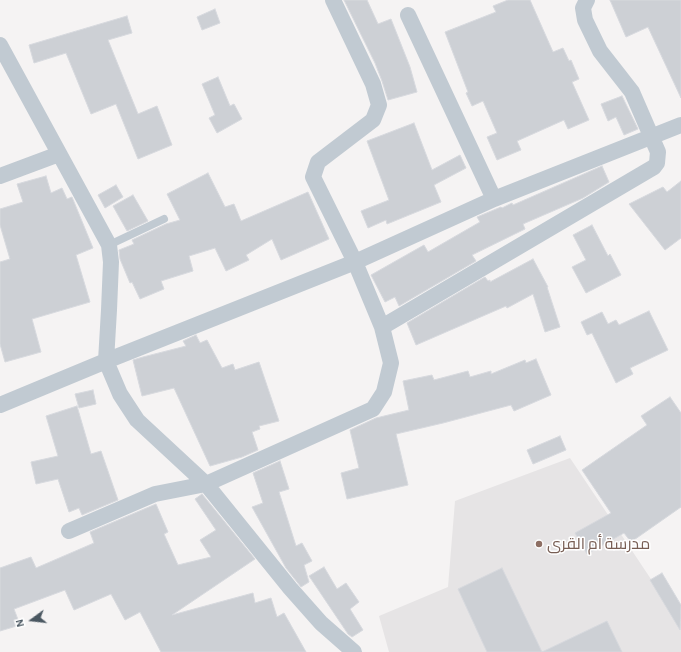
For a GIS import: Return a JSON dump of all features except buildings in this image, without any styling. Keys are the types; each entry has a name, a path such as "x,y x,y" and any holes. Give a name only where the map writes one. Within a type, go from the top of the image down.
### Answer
{"street":[{"path":"69,531 155,494 206,484 373,409 384,392 391,363 382,327 355,262 313,177 318,162 373,120 379,105 373,84 333,0"},
{"path":"382,327 654,167 658,158 658,152 652,137 632,92 600,51 585,20 583,8 587,0"},
{"path":"408,15 494,199"},
{"path":"0,45 109,245 111,262 110,310 106,361 120,394 137,420 206,484 290,588 321,623 354,652"},
{"path":"0,405 106,361 355,262 494,199 681,125"},
{"path":"0,176 59,154"}],"lane":[{"path":"109,245 164,219"}],"shaded area":[{"name":"مدرسة أم القرى","path":"570,458 681,624 681,652 389,652 379,616 448,587 455,501"}],"place":[{"name":"مدرسة أم القرى","path":"539,544"}]}
